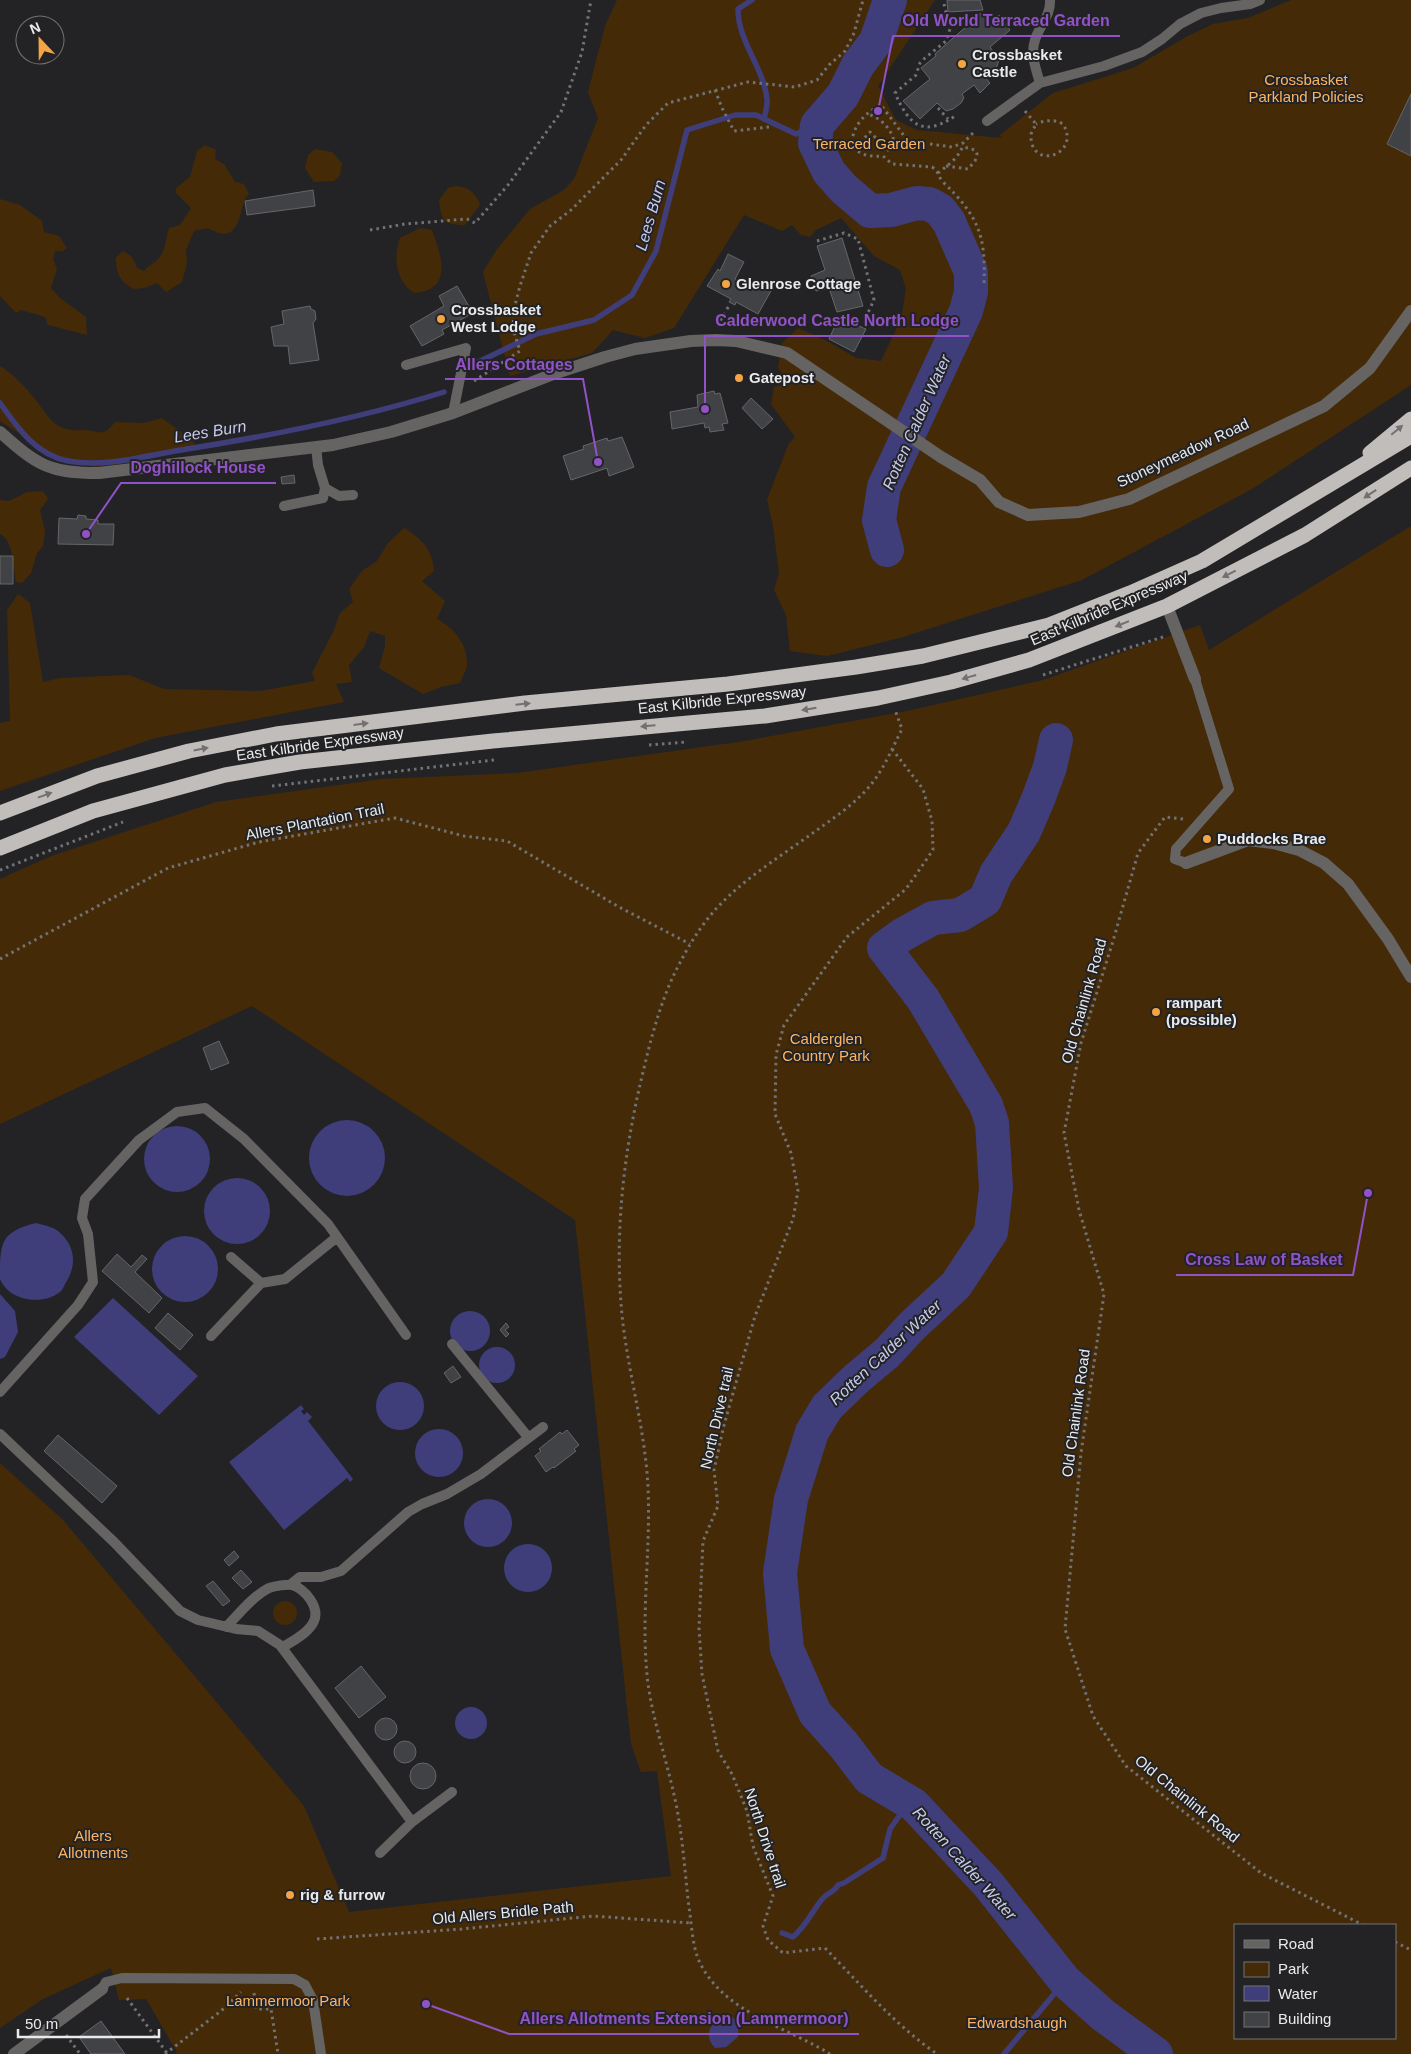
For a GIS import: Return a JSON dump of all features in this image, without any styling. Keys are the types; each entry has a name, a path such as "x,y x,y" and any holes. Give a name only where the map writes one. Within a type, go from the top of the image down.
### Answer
{"highway":[{"path":"1333,484 1411,419"},
{"name":"East Kilbride Expressway","path":"0,813 97,776 189,751 276,734 525,703 728,684 856,667 924,656 1049,625 1130,594 1202,561 1411,436"},
{"name":"East Kilbride Expressway","path":"0,848 94,811 225,775 300,762 512,739 765,716 878,698 951,682 1029,660 1167,606 1305,535 1411,468"}],"street":[{"name":"Stoneymeadow Road","path":"453,413 556,374 635,349 691,341 736,341 787,353 941,457 980,480 999,502 1028,515 1079,512 1129,499 1324,406 1370,368 1411,311"},
{"path":"0,432 26,455 51,469 73,473 99,473 316,447 391,432 453,413"},
{"path":"1167,606 1196,679"},
{"path":"1186,864 1248,840 1273,843 1307,854 1324,863 1348,884 1388,939 1411,976"},
{"path":"14,2054 102,1989"}],"lane":[{"path":"1040,83 1033,59 1033,51 1035,40 1046,18 1050,0"},
{"path":"987,121 1015,99 1040,83 1104,66 1142,52 1180,24 1201,13 1251,1"},
{"path":"406,365 466,348 453,413"},
{"path":"284,506 323,498 325,488 318,465 316,447"},
{"path":"325,488 339,496 353,495"},
{"path":"1186,864 1175,859 1176,849 1230,789 1196,679"},
{"path":"0,1392 78,1305 93,1282 88,1234 82,1218 85,1199 139,1140 177,1112 205,1108 244,1139 328,1224 406,1335"},
{"path":"211,1336 261,1283 285,1279 337,1237"},
{"path":"231,1257 261,1283"},
{"path":"452,1344 528,1436"},
{"path":"226,1627 252,1601 270,1588 290,1584 300,1577 321,1577 341,1571 408,1512 447,1494 481,1474 528,1436 543,1427"},
{"path":"0,1434 114,1542 180,1611 198,1620 226,1627 258,1630 282,1648 412,1822"},
{"path":"282,1648 309,1629 315,1620 314,1608 310,1600 301,1589 290,1584"},
{"path":"380,1853 412,1822 452,1792"},
{"path":"102,1989 106,1982 122,1978 294,1978 306,1985 313,2000 320,2054"}],"path":[{"path":"370,230 405,224 467,219 475,223 508,185 560,112 582,52 591,0"},
{"path":"457,393 520,351 514,331 514,309 531,253 550,226 571,210 621,160 646,124 668,103 715,90 748,82 795,87 817,80 829,64 845,51 854,33 863,0"},
{"path":"944,4 950,29 946,41 920,63 916,75 895,93 905,112 917,126 924,128 939,125 955,116"},
{"path":"715,90 734,131 769,127"},
{"path":"1015,99 1036,124"},
{"path":"972,133 963,143 952,147 908,141 881,105 871,110 854,128 852,134 855,147 861,153 870,157 884,156 892,164 932,167 937,170 941,181 962,201 976,224 985,258 984,283"},
{"path":"938,108 948,119"},
{"path":"867,114 876,116 893,136 894,142 884,156"},
{"path":"1053,120 1063,124 1066,129 1067,138 1063,150 1047,156 1038,154 1034,150 1030,134 1036,124 1053,120"},
{"path":"855,147 870,132 888,150"},
{"path":"938,173 962,149 963,143"},
{"path":"946,166 968,169 975,161 977,154 975,150 967,148 963,143"},
{"path":"817,241 844,233 858,239 874,300 864,321 868,324"},
{"path":"717,326 730,304"},
{"path":"830,2054 746,2010 726,1997 711,1981 699,1962 691,1923 677,1809 648,1684 644,1624 648,1489 644,1432 626,1347 622,1312 619,1259 620,1204 626,1151 636,1099 653,1031 671,982 690,944 715,910 744,883 847,808 872,783 902,729 894,707"},
{"name":"North Drive trail","path":"892,749 923,789 932,821 933,850 906,889 847,937 784,1024 776,1055 775,1114 791,1152 798,1191 793,1220 755,1316 722,1434 714,1470 718,1506 703,1541 699,1628 702,1674 718,1751 732,1774 747,1811 753,1846 772,1896 763,1926 768,1940 783,1953 825,1948 886,2012 917,2040 937,2054"},
{"name":"Old Chainlink Road","path":"1188,820 1165,817 1138,853 1114,941 1081,1043 1064,1133 1079,1210 1104,1294 1081,1453 1065,1629 1093,1716 1126,1766 1260,1873 1360,1924"},
{"name":"Allers Plantation Trail","path":"0,959 168,868 259,842 395,818 464,836 507,841 619,908 690,944"},
{"name":"Old Allers Bridle Path","path":"317,1939 462,1929 593,1916 691,1923"},
{"path":"1396,1942 1411,1950"},
{"path":"231,1991 253,1990 256,2009 271,2009 278,2054"},
{"path":"127,1998 166,2053 221,2011 241,1992"},
{"path":"57,2022 80,2054"}],"green space":[{"path":"617,0 935,0 878,86 896,120 917,130 1002,138 1000,135 1053,93 1133,68 1186,37 1213,24 1248,18 1291,0 1411,0 1411,385 1252,489 1082,580 903,637 827,656 790,651 786,615 774,590 779,573 773,526 767,499 789,443 795,437 771,404 774,387 790,383 778,368 782,343 798,328 827,341 856,358 881,361 901,319 906,289 900,270 874,256 841,218 816,230 810,237 801,235 792,225 782,231 744,215 674,328 645,338 613,330 592,353 510,376 483,272 497,249 530,209 564,190 574,179 598,118 588,92 605,26"},
{"path":"205,145 216,150 215,159 224,164 235,182 244,184 249,194 246,197 238,221 231,232 225,234 208,228 194,231 186,250 187,263 182,282 166,292 157,283 144,288 134,289 122,280 117,268 116,258 122,251 125,252 132,257 137,268 144,271 160,257 164,250 169,228 180,225 191,208 176,193 176,188 190,177 197,151"},
{"path":"315,149 332,152 342,163 340,175 334,181 314,182 305,168 308,155"},
{"path":"456,186 471,191 480,205 465,225 448,223 441,213 439,200 448,188"},
{"path":"0,199 20,205 42,221 44,232 59,236 67,248 63,251 55,251 53,259 57,269 51,288 60,298 86,317 87,335 48,325 45,317 21,310 16,313 0,296"},
{"path":"420,228 432,230 439,250 441,269 440,278 435,285 427,290 414,293 400,276 397,253 400,238"},
{"path":"0,366 21,383 50,419 61,427 71,430 105,432 115,422 144,423 162,418 192,440 195,445 122,464 96,467 50,458 25,437 0,421"},
{"path":"43,491 48,499 40,510 45,531 43,546 37,553 31,573 22,583 16,582 8,542 0,534 0,500 9,501 27,492"},
{"name":"Calderglen Country Park","path":"1411,526 1411,2054 175,2054 177,2052 146,1999 119,2000 111,1968 43,1999 0,2028 0,1463 63,1520 304,1806 349,1912 671,1876 657,1771 641,1772 631,1744 575,1220 252,1006 0,1124 0,879 51,856 216,802 382,779 517,773 745,741 907,711 1043,680 1200,625 1209,650"},
{"path":"404,528 416,536 429,551 434,571 422,581 445,601 437,619 454,632 465,649 467,666 460,683 441,687 423,694 379,668 385,647 385,636 370,631 364,647 349,665 352,682 336,684 344,702 155,738 0,791 0,723 10,721 7,610 18,594 30,603 43,682 60,678 129,675 164,689 260,691 315,681 312,673 334,630 340,613 353,602 349,589 362,571 377,561 388,543"},
{"path":"285,1601 294,1604 297,1613 294,1622 285,1625 276,1622 273,1613 276,1604"}],"water":[{"path":"340,1120 354,1120 368,1126 379,1137 385,1151 382,1173 374,1185 354,1196 340,1196 326,1190 315,1179 309,1165 309,1151 315,1137 326,1126"},
{"path":"177,1126 189,1129 200,1136 207,1147 210,1159 207,1171 200,1182 189,1189 177,1192 165,1189 154,1182 147,1171 144,1159 147,1147 154,1136 165,1129"},
{"path":"237,1178 249,1181 260,1188 267,1199 270,1211 267,1223 260,1234 249,1241 237,1244 225,1241 214,1234 207,1223 204,1211 207,1199 214,1188 225,1181"},
{"path":"36,1223 53,1228 63,1236 71,1247 73,1260 71,1273 61,1291 53,1296 35,1300 18,1296 4,1286 0,1279 0,1267 4,1241 15,1230"},
{"path":"185,1236 197,1239 208,1246 215,1257 218,1269 215,1281 208,1292 197,1299 185,1302 173,1299 162,1292 155,1281 152,1269 155,1257 162,1246 173,1239"},
{"path":"0,1294 15,1311 18,1332 5,1357 0,1359"},
{"path":"113,1298 198,1376 159,1415 74,1337"},
{"path":"470,1311 484,1317 490,1331 484,1345 470,1351 456,1345 450,1331 456,1317"},
{"path":"497,1347 504,1348 510,1352 514,1358 514,1372 510,1378 504,1382 497,1383 490,1382 484,1378 480,1372 479,1365 480,1358 484,1352 490,1348"},
{"path":"395,1382 405,1382 417,1389 424,1401 424,1411 417,1423 405,1430 395,1430 387,1426 380,1419 376,1411 376,1401 380,1393 387,1386"},
{"path":"301,1405 304,1409 301,1411 304,1415 307,1412 312,1417 308,1421 353,1479 350,1482 347,1478 284,1530 229,1462"},
{"path":"434,1429 444,1429 456,1436 463,1448 463,1458 456,1470 444,1477 434,1477 426,1473 419,1466 415,1458 415,1448 419,1440 426,1433"},
{"path":"483,1499 493,1499 505,1506 512,1518 512,1528 505,1540 493,1547 483,1547 475,1543 468,1536 464,1528 464,1518 468,1510 475,1503"},
{"path":"523,1544 533,1544 545,1551 552,1563 552,1573 545,1585 533,1592 523,1592 515,1588 508,1581 504,1573 504,1563 508,1555 515,1548"},
{"path":"471,1707 482,1712 487,1723 482,1734 471,1739 460,1734 455,1723 460,1712"},
{"path":"730,2015 737,2025 738,2037 726,2047 715,2048 709,2037 711,2027 719,2019"}],"building":[{"path":"947,0 980,0 983,10 948,12"},
{"name":"Crossbasket Castle","path":"977,14 982,14 989,22 999,15 1010,30 990,47 999,60 996,69 984,76 990,83 980,93 974,85 962,94 964,98 961,103 953,109 946,111 937,103 920,119 903,101 930,79 921,68 936,56 935,54 968,25 971,18"},
{"path":"1411,94 1411,156 1387,144"},
{"path":"313,190 315,206 247,215 245,201"},
{"path":"842,238 863,306 837,312 829,288 816,291 811,276 825,270 817,246"},
{"name":"Glenrose Cottage","path":"728,254 744,262 735,279 755,290 758,282 772,289 758,314 736,302 735,305 729,302 731,299 707,286 718,269 720,271"},
{"name":"Crossbasket West Lodge","path":"457,286 473,313 442,330 444,334 422,346 410,326 444,306 439,296"},
{"path":"310,306 315,311 316,319 313,323 319,360 290,364 288,346 274,346 271,327 284,324 282,311"},
{"path":"839,317 866,329 854,352 829,339"},
{"path":"714,391 715,394 720,393 728,423 722,424 724,430 710,432 709,427 705,428 704,423 672,429 670,412 698,407 697,395"},
{"path":"751,398 773,419 762,429 742,408"},
{"path":"622,437 634,467 609,476 607,468 571,480 563,456 584,449 583,446 607,438 608,441"},
{"path":"294,475 295,483 282,484 281,477"},
{"path":"78,515 86,516 86,519 98,520 98,524 114,524 113,545 58,544 59,518 77,519"},
{"path":"0,556 13,556 13,584 0,584"},
{"path":"219,1041 229,1063 211,1070 203,1048"},
{"path":"117,1254 131,1267 142,1255 147,1259 135,1272 162,1298 149,1313 102,1271"},
{"path":"168,1313 193,1335 180,1350 155,1328"},
{"path":"506,1323 509,1327 505,1330 509,1334 506,1337 500,1330"},
{"path":"453,1366 461,1377 451,1383 444,1373"},
{"path":"567,1430 579,1445 574,1449 576,1451 546,1472 535,1456 541,1451 539,1449 560,1432 562,1434"},
{"path":"58,1435 117,1486 102,1503 44,1451"},
{"path":"234,1551 239,1557 229,1566 224,1560"},
{"path":"241,1570 252,1582 243,1589 232,1578"},
{"path":"213,1581 230,1601 223,1606 206,1586"},
{"path":"361,1666 386,1697 359,1718 335,1688"},
{"path":"386,1718 394,1721 397,1729 394,1737 386,1740 378,1737 375,1729 378,1721"},
{"path":"405,1741 413,1744 416,1752 413,1760 405,1763 397,1760 394,1752 397,1744"},
{"path":"423,1763 432,1767 436,1776 432,1785 423,1789 414,1785 410,1776 414,1767"},
{"path":"101,2021 125,2054 91,2054 79,2037"}],"waterway":[{"path":"752,0 738,9 739,21 746,43 765,87 767,107 764,119"},
{"name":"Rotten Calder Water","path":"887,550 879,520 884,487 966,311 971,292 971,272 949,222 940,210 929,204 917,203 891,210 870,211 844,189 829,172 815,143 817,125 843,95 858,65 876,41 890,0"},
{"name":"Lees Burn","path":"470,366 536,334 594,320 632,295 656,251 687,130 735,115 756,115 796,134 817,125"},
{"name":"Lees Burn","path":"0,403 28,439 46,453 68,461 96,463 124,460 281,433 346,419 444,392"},
{"name":"Rotten Calder Water","path":"1056,740 1050,767 1024,832 996,874 985,900 960,915 933,918 902,935 884,948 923,999 986,1105 992,1123 996,1188 991,1232 956,1285 912,1326 887,1353 827,1407 812,1432 791,1499 780,1573 787,1649 815,1713 843,1744 869,1778 914,1805 988,1884 1065,1981 1103,2015 1156,2054"},
{"path":"782,1933 793,1937 802,1928 825,1896 838,1885 883,1858 890,1829 909,1802"},
{"path":"1004,2054 1065,1981"}],"place":[{"name":"Crossbasket Castle","path":"962,64"},
{"name":"Old World Terraced Garden","path":"878,111"},
{"name":"Glenrose Cottage","path":"726,284"},
{"name":"Crossbasket West Lodge","path":"441,319"},
{"name":"Gatepost","path":"739,378"},
{"name":"Calderwood Castle North Lodge","path":"705,409"},
{"name":"Allers Cottages","path":"598,462"},
{"name":"Doghillock House","path":"86,534"},
{"name":"Puddocks Brae","path":"1207,839"},
{"name":"rampart (possible)","path":"1156,1012"},
{"name":"Cross Law of Basket","path":"1368,1193"},
{"name":"rig & furrow","path":"290,1895"},
{"name":"Allers Allotments Extension (Lammermoor)","path":"426,2004"}],"park label":[{"name":"Crossbasket Parkland Policies","path":"1306,88"},
{"name":"Terraced Garden","path":"869,144"},
{"name":"Allers Allotments","path":"93,1844"},
{"name":"Lammermoor Park","path":"288,2001"},
{"name":"Edwardshaugh","path":"1017,2023"}]}
